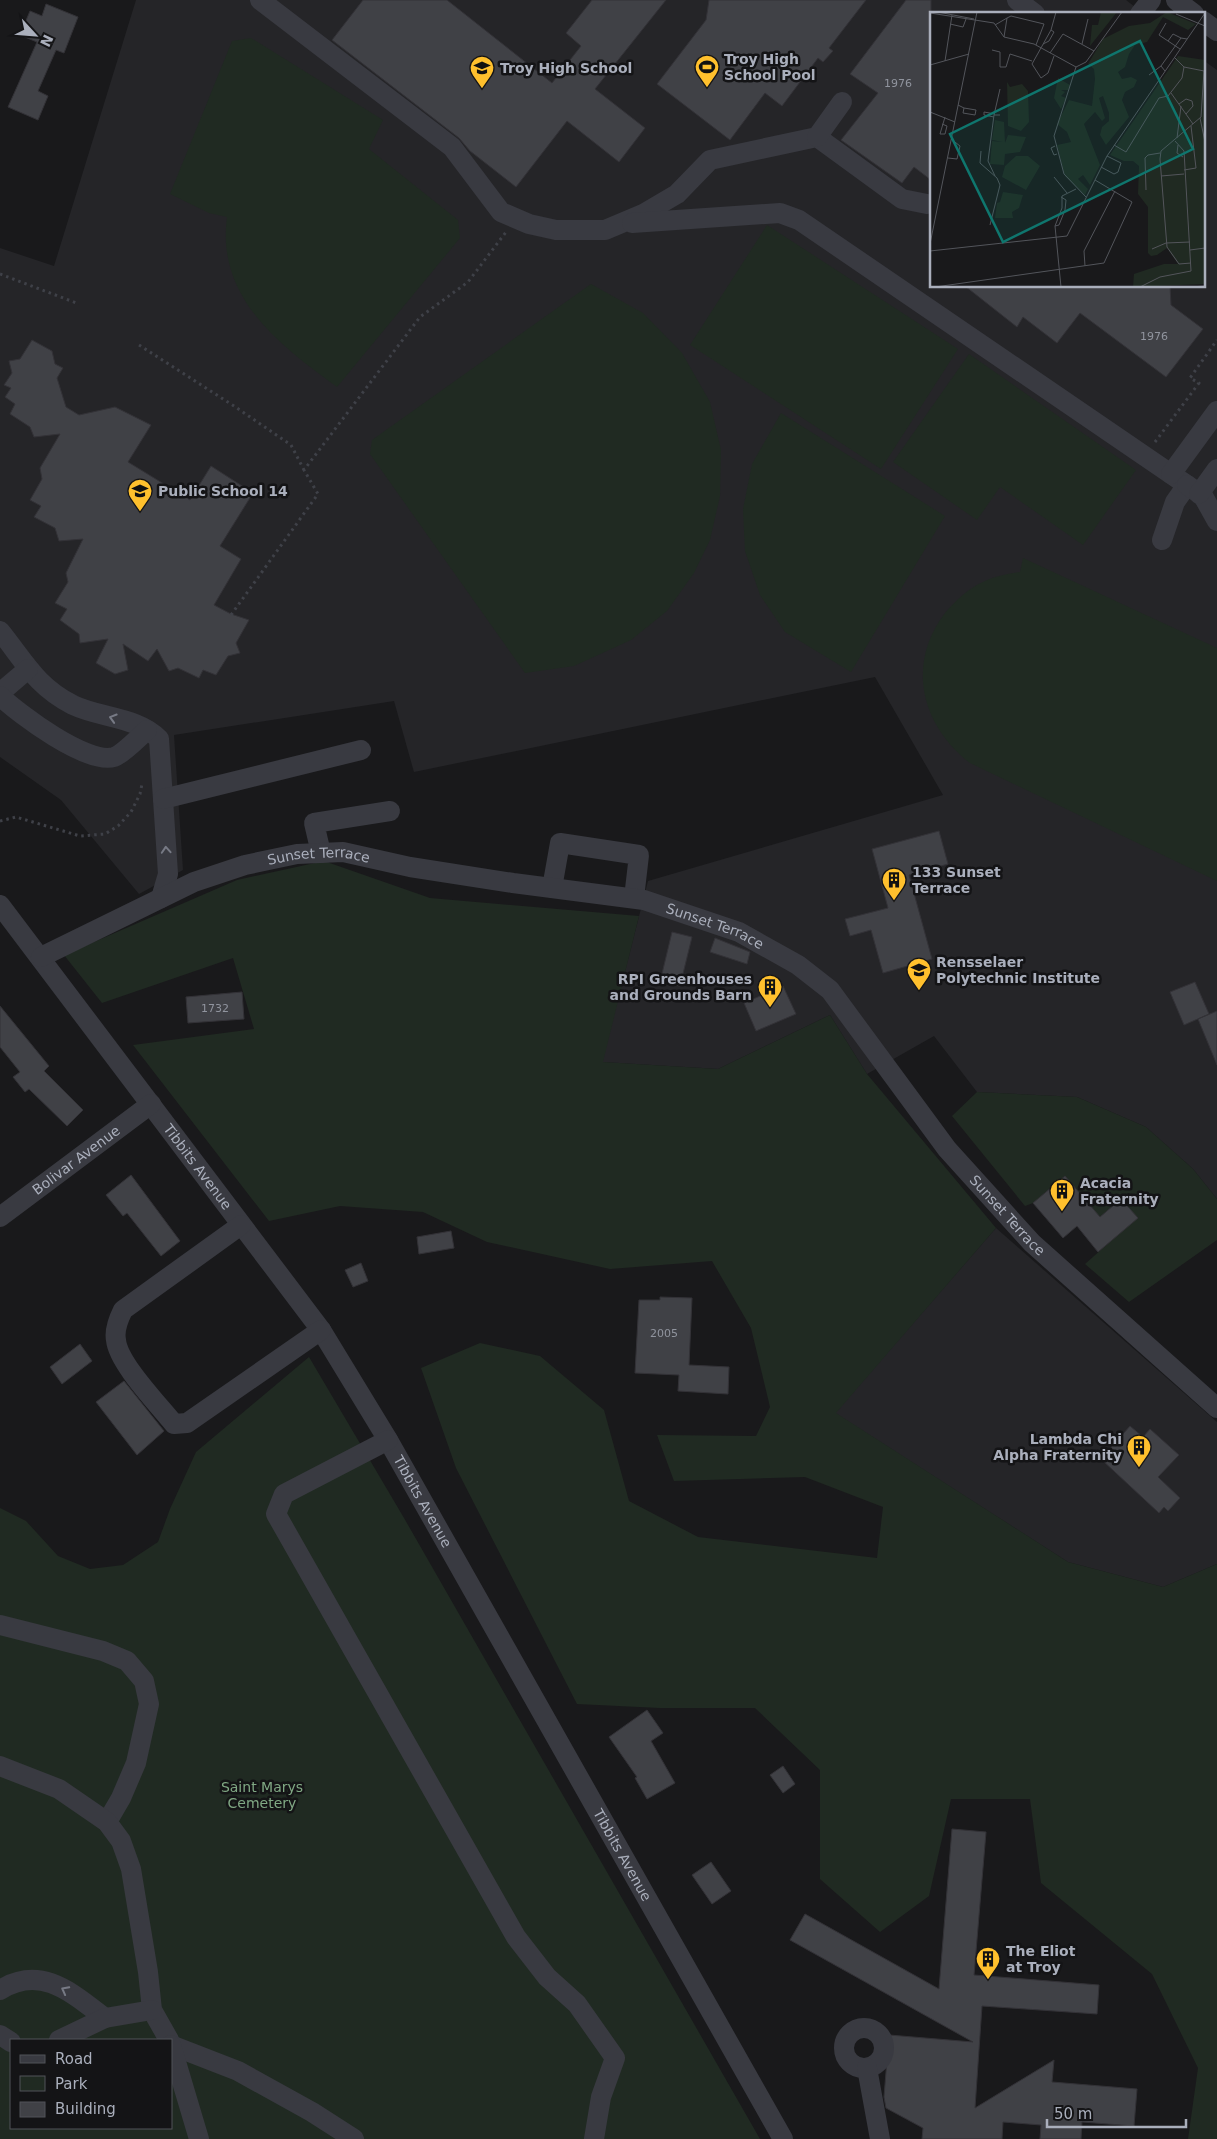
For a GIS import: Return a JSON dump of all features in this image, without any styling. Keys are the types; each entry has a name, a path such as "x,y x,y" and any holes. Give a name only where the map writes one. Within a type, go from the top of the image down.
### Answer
{"street":[{"path":"260,0 452,147 501,212 529,224 556,230 605,230 644,214 676,194 710,160 817,137 842,102"},
{"path":"1017,0 1032,12"},
{"path":"1142,12 1151,0"},
{"path":"1176,0 1191,12"},
{"path":"1204,22 1217,32"},
{"path":"817,137 902,199 927,204"},
{"path":"620,224 780,213 799,220 1203,496 1217,521"},
{"path":"1162,540 1175,502 1186,484 1217,410"},
{"path":"1186,484 1217,469"},
{"path":"0,631 28,669 46,687 75,705 147,730 159,739 168,874 161,898"},
{"path":"28,669 0,694 11,707 52,736 98,758 115,757 147,730"},
{"path":"163,799 361,750"},
{"path":"321,853 314,823 390,811"},
{"path":"552,888 560,844 639,855 634,898"},
{"name":"Sunset Terrace","path":"41,957 194,882 245,865 297,854 343,852 410,867 644,900 739,932 798,965 830,990 947,1149 1032,1243 1217,1408"},
{"name":"Tibbits Avenue","path":"0,905 321,1330 388,1440 783,2139"},
{"name":"Bolivar Avenue","path":"0,1217 151,1104"},
{"path":"241,1225 123,1310 117,1323 116,1340 122,1358 174,1424 187,1423 321,1330"},
{"path":"388,1440 284,1494 276,1514 516,1937 547,1977 577,2004 615,2058 601,2097 594,2139"},
{"path":"0,1625 103,1651 127,1660 144,1680 149,1704 136,1763 122,1798 107,1822"},
{"path":"0,1766 59,1789 107,1822 121,1840 130,1869 148,1972 152,2010 168,2039"},
{"path":"0,1990 12,1982 38,1979 69,1991 105,2018"},
{"path":"62,2039 105,2018 152,2010"},
{"path":"172,2045 238,2071 312,2112 354,2139"},
{"path":"172,2048 199,2139"},
{"path":"867,2068 880,2139"}],"path":[{"path":"304,470 420,317 468,282 516,218"},
{"path":"0,274 79,304"},
{"path":"1144,456 1199,383 1190,378 1217,340"},
{"path":"139,345 234,406 290,445 318,494 231,614"},
{"path":"0,821 16,817 80,836 105,834 118,826 131,812 140,794 142,781"}],"shaded area":[{"path":"136,0 1126,0 1141,12 930,12 930,288 1204,288 1204,61 1217,70 1217,1199 1193,1169 1146,1127 1077,1097 977,1092 934,1036 867,1074 830,1015 718,1069 602,1062 648,881 943,795 875,677 414,772 394,701 174,735 183,870 139,894 61,800 0,757 0,248 54,266"},
{"path":"996,1228 1217,1422 1217,1564 1163,1587 1068,1562 835,1413"}],"green space":[{"path":"251,38 383,120 369,149 458,220 460,238 337,387 274,336 256,316 242,295 231,271 226,246 227,217 209,213 170,194 232,41"},
{"path":"767,225 958,349 881,469 690,345"},
{"path":"591,284 643,313 682,353 710,402 721,450 720,496 710,540 694,573 667,611 631,640 574,666 525,673 370,454 372,440"},
{"path":"969,354 1136,470 1083,545 1000,487 977,520 893,462"},
{"path":"781,413 945,516 851,672 785,632 760,595 745,551 743,509 752,464"},
{"path":"1023,558 1217,648 1217,881 970,763 953,748 940,731 930,712 924,693 923,673 926,653 933,633 945,613 962,595 988,580 1020,572"},
{"path":"324,861 430,898 639,916 603,1062 718,1069 830,1015 867,1074 996,1228 836,1413 1068,1562 1163,1587 1217,1564 1217,2139 1188,2139 1198,2068 1152,1974 1041,1883 1030,1799 951,1799 929,1896 880,1932 820,1879 820,1770 755,1708 660,1708 577,1704 456,1468 421,1368 480,1343 540,1356 604,1410 629,1501 698,1537 877,1558 883,1507 805,1477 674,1481 657,1435 756,1436 770,1407 751,1328 712,1261 610,1269 487,1242 423,1212 340,1206 269,1221 133,1045 254,1029 233,958 102,1003 64,955 237,880"},
{"path":"977,1092 1077,1097 1146,1127 1193,1169 1217,1199 1217,1240 1129,1302 1085,1264 1137,1218 1121,1199 1087,1228 1091,1206 1065,1176 1033,1203 1025,1206 952,1116"},
{"name":"Saint Marys Cemetery","path":"309,1357 404,1518 760,2139 0,2139 0,1508 26,1521 58,1556 90,1569 123,1565 158,1542 170,1509 196,1452"}],"building":[{"name":"Troy High School","path":"363,0 447,0 552,83 581,46 566,33 592,0 666,0 595,89 645,128 619,162 567,121 516,187 470,151 459,138 332,40"},
{"name":"Troy High School","path":"709,0 866,0 829,48 833,51 823,62 818,58 782,106 765,93 730,140 657,84 706,20"},
{"path":"906,0 931,0 930,179 914,167 902,183 841,140 878,93 850,74"},
{"path":"46,4 78,17 64,53 56,50 38,91 48,96 38,120 8,107 37,42 20,35 30,11 42,16"},
{"path":"968,288 1170,288 1171,305 1203,329 1166,377 1080,313 1057,343 1023,317 1017,327"},
{"name":"Public School 14","path":"32,340 52,351 55,364 63,368 57,378 66,407 79,415 115,407 151,425 128,462 190,500 211,466 253,493 220,546 241,559 214,605 231,614 249,620 236,643 240,653 228,656 216,675 203,670 199,678 178,668 169,671 157,649 148,661 123,644 128,670 115,674 96,663 108,639 80,643 79,634 60,620 67,609 55,603 68,582 66,573 83,539 59,541 55,528 34,517 41,506 30,500 42,479 40,468 60,434 34,437 30,427 10,414 15,404 5,397 11,388 4,385 12,373 9,361 20,359"},
{"name":"133 Sunset Terrace","path":"939,831 948,864 909,875 932,959 883,973 871,930 850,936 845,919 888,908 872,849"},
{"name":"RPI Greenhouses and Grounds Barn","path":"672,932 692,937 680,986 660,982"},
{"name":"RPI Greenhouses and Grounds Barn","path":"715,938 750,952 747,964 710,952"},
{"path":"1195,982 1209,1014 1184,1025 1170,992"},
{"name":"RPI Greenhouses and Grounds Barn","path":"783,986 796,1014 756,1031 744,1003"},
{"path":"242,992 244,1019 188,1023 186,997"},
{"path":"0,1006 49,1066 44,1071 83,1110 67,1126 29,1089 25,1092 13,1077 20,1072 0,1047"},
{"path":"1217,1011 1217,1065 1198,1019"},
{"path":"131,1175 180,1241 161,1256 127,1213 123,1216 106,1195"},
{"name":"Acacia Fraternity","path":"1065,1176 1100,1217 1121,1199 1138,1218 1098,1252 1077,1226 1063,1238 1033,1203"},
{"path":"451,1231 454,1248 419,1254 417,1237"},
{"path":"361,1263 368,1281 353,1287 345,1270"},
{"path":"660,1297 692,1298 689,1365 729,1367 728,1394 678,1391 679,1375 635,1373 639,1300 660,1300"},
{"path":"80,1344 92,1361 62,1384 50,1367"},
{"path":"124,1381 164,1431 137,1455 96,1402"},
{"name":"Lambda Chi Alpha Fraternity","path":"1130,1426 1143,1437 1150,1429 1179,1455 1158,1477 1180,1498 1168,1511 1164,1507 1159,1513 1101,1459"},
{"path":"647,1710 663,1733 651,1741 675,1783 647,1799 635,1778 637,1777 609,1737"},
{"path":"783,1766 795,1784 783,1793 770,1775"},
{"name":"The Eliot at Troy","path":"952,1829 986,1832 974,1975 1099,1985 1097,2014 982,2006 975,2108 1054,2060 1052,2082 1137,2089 1134,2126 1082,2122 1081,2139 1040,2139 1041,2125 1003,2122 1002,2139 922,2139 923,2128 886,2108 884,2097 889,2035 973,2042 790,1940 805,1914 939,1989"},
{"path":"711,1862 731,1891 712,1904 692,1875"}],"place":[{"name":"Troy High School Pool","path":"707,88"},
{"name":"Troy High School","path":"482,89"},
{"name":"Public School 14","path":"140,512"},
{"name":"133 Sunset Terrace","path":"894,901"},
{"name":"Rensselaer Polytechnic Institute","path":"919,991"},
{"name":"RPI Greenhouses and Grounds Barn","path":"770,1008"},
{"name":"Acacia Fraternity","path":"1062,1212"},
{"name":"Lambda Chi Alpha Fraternity","path":"1139,1468"},
{"name":"The Eliot at Troy","path":"988,1980"}]}
